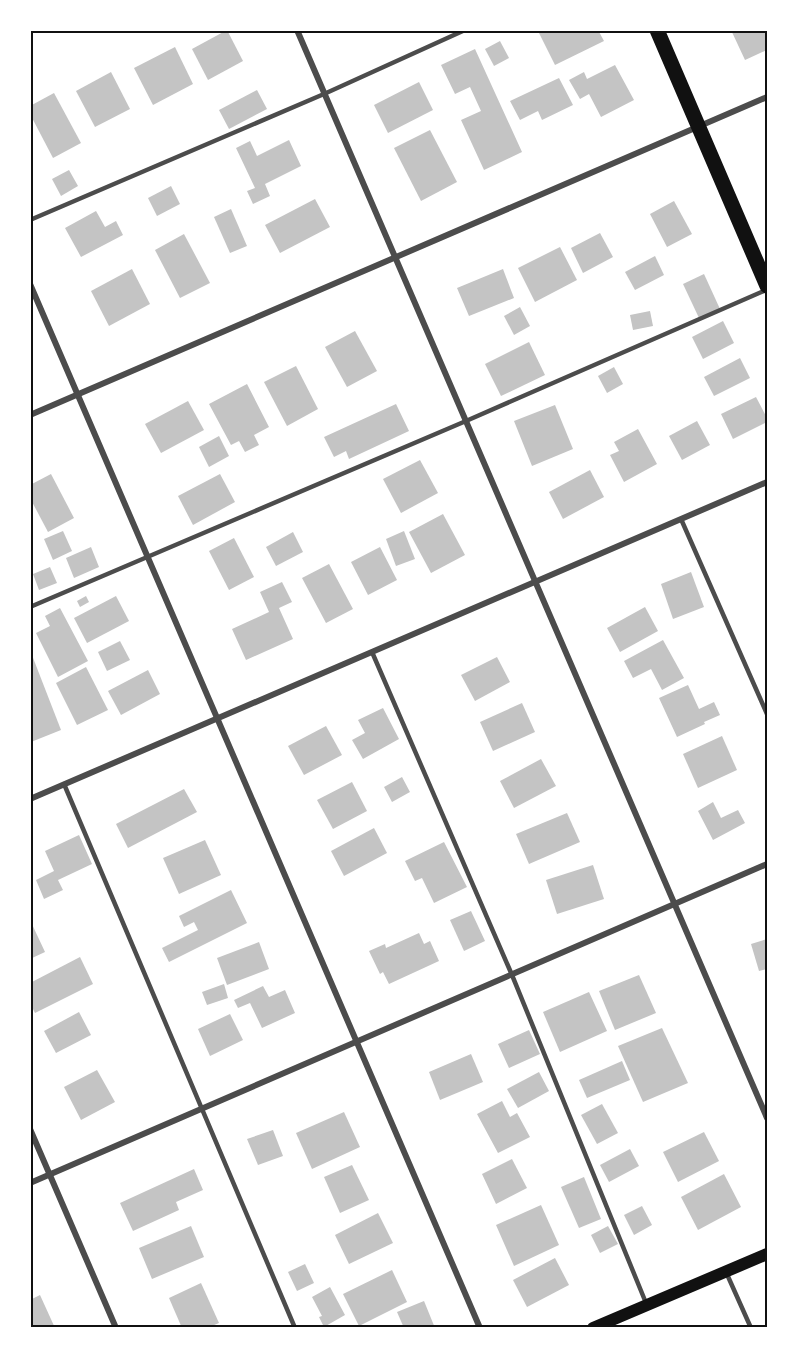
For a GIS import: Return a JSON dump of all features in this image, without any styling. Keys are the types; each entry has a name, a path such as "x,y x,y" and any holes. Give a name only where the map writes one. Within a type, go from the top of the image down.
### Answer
{"main road":[{"path":"657,30 767,288"},
{"path":"598,1327 767,1254"}],"street":[{"path":"297,30 767,1118"},
{"path":"30,415 767,97"},
{"path":"30,284 480,1328"},
{"path":"30,799 767,482"},
{"path":"30,1183 767,864"},
{"path":"30,1129 116,1328"}],"lane":[{"path":"30,220 324,94 465,30"},
{"path":"30,607 466,421 767,288"},
{"path":"681,519 767,714"},
{"path":"372,652 512,975 648,1305"},
{"path":"64,784 295,1328"},
{"path":"726,1272 751,1328"}],"building":[{"path":"227,30 243,61 208,80 192,49"},
{"path":"539,30 598,30 604,41 555,65"},
{"path":"731,30 767,30 767,50 745,60"},
{"path":"500,41 509,58 494,66 485,49"},
{"path":"175,47 193,84 153,105 134,68"},
{"path":"475,49 522,152 484,170 461,120 481,111 470,87 455,94 441,65"},
{"path":"615,65 634,100 601,117 589,94 580,99 569,80 584,72 587,79"},
{"path":"111,72 130,109 95,127 76,91"},
{"path":"559,78 573,105 542,120 538,111 520,120 510,101"},
{"path":"419,82 433,110 388,133 374,105"},
{"path":"257,90 267,109 229,129 219,110"},
{"path":"54,93 81,143 53,158 30,114 30,106"},
{"path":"430,130 457,182 421,201 394,148"},
{"path":"289,140 301,166 265,184 270,196 253,204 247,191 255,188 236,148 250,141 257,156"},
{"path":"69,170 78,186 61,196 52,179"},
{"path":"171,186 180,204 157,216 148,198"},
{"path":"315,199 330,227 280,253 265,225"},
{"path":"674,201 692,234 667,247 650,214"},
{"path":"231,209 247,246 230,253 214,217"},
{"path":"96,211 105,227 116,221 123,235 81,257 65,228"},
{"path":"600,233 613,257 583,273 571,248"},
{"path":"184,234 210,283 180,298 155,250"},
{"path":"560,247 577,280 535,302 518,268"},
{"path":"655,256 664,275 635,290 625,272"},
{"path":"132,269 150,304 109,326 91,291"},
{"path":"503,269 514,298 469,316 457,288"},
{"path":"704,274 720,309 699,318 683,284"},
{"path":"520,307 530,326 514,335 504,316"},
{"path":"650,311 653,326 633,330 630,315"},
{"path":"723,321 734,343 703,359 692,337"},
{"path":"355,331 377,371 347,387 325,347"},
{"path":"529,342 545,375 501,396 485,364"},
{"path":"740,358 750,378 714,396 704,377"},
{"path":"296,366 318,409 287,426 264,382"},
{"path":"614,367 623,384 607,393 598,376"},
{"path":"247,384 269,427 254,435 259,445 245,452 239,441 231,445 209,404"},
{"path":"756,397 767,422 733,439 721,414"},
{"path":"188,401 204,430 161,453 145,424"},
{"path":"396,404 409,431 349,459 346,451 334,457 324,437"},
{"path":"555,405 573,449 532,466 514,421"},
{"path":"697,421 710,445 682,460 669,436"},
{"path":"638,429 657,464 624,482 610,455 619,451 614,442"},
{"path":"219,436 229,456 209,467 199,447"},
{"path":"420,460 438,493 401,513 383,479"},
{"path":"590,470 604,497 563,519 549,492"},
{"path":"51,474 74,518 48,532 30,498 30,485"},
{"path":"220,474 235,502 193,525 178,496"},
{"path":"443,514 465,555 431,573 409,532"},
{"path":"63,531 72,551 53,560 44,539"},
{"path":"404,531 415,559 396,566 386,539"},
{"path":"293,532 303,552 276,566 266,547"},
{"path":"234,538 254,577 229,590 209,551"},
{"path":"91,547 99,567 74,578 66,558"},
{"path":"380,547 397,580 368,595 351,562"},
{"path":"329,564 353,609 326,623 302,578"},
{"path":"50,567 57,583 39,590 33,574"},
{"path":"691,572 704,607 673,619 661,584"},
{"path":"282,582 292,602 279,608 293,639 246,660 232,629 269,612 260,592"},
{"path":"86,596 89,602 80,607 77,601"},
{"path":"116,596 129,621 87,643 74,618"},
{"path":"645,607 658,631 620,652 607,628"},
{"path":"60,608 88,661 58,677 36,633 50,626 45,616"},
{"path":"663,640 684,678 662,690 651,669 633,678 624,661"},
{"path":"120,641 130,660 107,671 98,652"},
{"path":"30,650 61,730 31,742 30,740"},
{"path":"497,657 510,682 475,701 461,675"},
{"path":"86,667 108,710 77,725 56,683"},
{"path":"148,670 160,694 121,715 108,691"},
{"path":"688,685 699,709 714,702 720,715 677,737 659,698"},
{"path":"522,703 535,732 493,751 480,722"},
{"path":"383,708 399,739 363,759 352,740 365,733 358,720"},
{"path":"326,726 342,755 304,775 288,746"},
{"path":"722,736 737,770 698,788 683,754"},
{"path":"541,759 556,786 514,808 500,781"},
{"path":"402,777 410,792 392,802 384,787"},
{"path":"352,782 367,811 333,829 317,800"},
{"path":"184,789 197,812 128,848 116,824"},
{"path":"713,802 721,818 738,810 745,823 713,840 698,811"},
{"path":"567,813 580,842 529,864 516,834"},
{"path":"374,828 387,853 344,876 331,851"},
{"path":"79,835 92,864 58,880 63,890 44,899 36,880 54,871 45,851"},
{"path":"205,840 221,875 179,894 163,858"},
{"path":"444,842 467,887 434,903 422,878 415,881 405,861"},
{"path":"593,865 604,899 557,914 546,880"},
{"path":"231,890 247,923 169,962 162,948 198,930 194,922 184,927 179,916"},
{"path":"471,911 485,941 464,951 450,920"},
{"path":"30,920 45,952 30,959"},
{"path":"419,933 424,944 430,941 439,961 389,984 383,972 380,974 369,951 385,944 386,948"},
{"path":"767,939 767,969 759,971 751,944"},
{"path":"259,942 269,969 227,985 217,958"},
{"path":"80,957 93,984 35,1013 30,1003 30,983"},
{"path":"639,975 656,1013 615,1030 599,991"},
{"path":"224,984 228,998 207,1005 202,992"},
{"path":"263,986 269,997 285,990 295,1013 262,1028 250,1003 238,1008 234,1000"},
{"path":"589,992 607,1031 560,1052 543,1012"},
{"path":"79,1012 91,1035 56,1053 44,1031"},
{"path":"230,1014 243,1040 210,1056 198,1029"},
{"path":"662,1028 688,1083 643,1102 618,1046"},
{"path":"529,1030 540,1054 509,1068 498,1044"},
{"path":"471,1054 483,1082 440,1100 429,1072"},
{"path":"622,1061 630,1080 587,1098 579,1080"},
{"path":"97,1070 115,1102 81,1120 64,1087"},
{"path":"539,1072 549,1091 518,1108 507,1089"},
{"path":"502,1101 510,1117 517,1113 530,1137 498,1153 477,1114"},
{"path":"602,1104 618,1133 597,1144 581,1115"},
{"path":"344,1112 360,1147 312,1169 296,1133"},
{"path":"273,1130 283,1156 258,1165 247,1139"},
{"path":"704,1132 719,1161 678,1182 663,1152"},
{"path":"630,1149 639,1166 609,1182 600,1165"},
{"path":"512,1159 527,1188 496,1204 482,1174"},
{"path":"352,1165 369,1200 340,1213 324,1177"},
{"path":"194,1169 203,1190 176,1202 179,1210 133,1231 120,1203"},
{"path":"724,1174 741,1207 698,1230 681,1197"},
{"path":"584,1177 601,1219 579,1228 561,1187"},
{"path":"541,1205 559,1245 514,1266 496,1225"},
{"path":"642,1206 652,1225 634,1235 624,1215"},
{"path":"378,1213 393,1243 349,1264 335,1235"},
{"path":"191,1226 204,1257 152,1279 139,1248"},
{"path":"608,1226 618,1244 600,1253 591,1235"},
{"path":"555,1258 569,1285 527,1307 513,1280"},
{"path":"305,1264 314,1283 297,1291 288,1272"},
{"path":"392,1270 407,1302 359,1326 343,1294"},
{"path":"201,1283 219,1323 207,1328 182,1328 169,1298"},
{"path":"330,1287 345,1315 324,1327 319,1317 322,1316 312,1297"},
{"path":"40,1295 55,1328 30,1328 30,1300"},
{"path":"424,1301 435,1328 404,1328 397,1312"}]}
